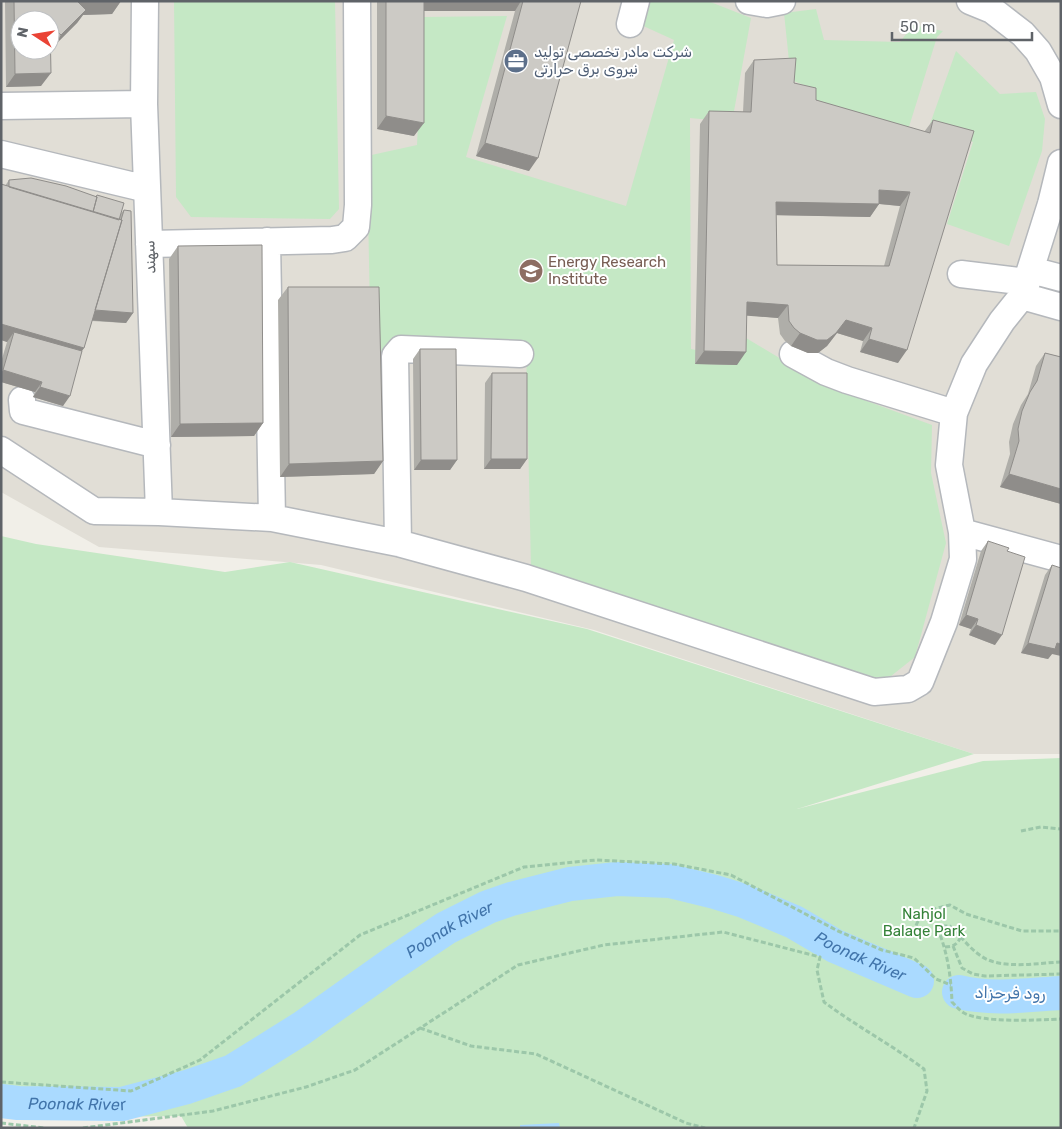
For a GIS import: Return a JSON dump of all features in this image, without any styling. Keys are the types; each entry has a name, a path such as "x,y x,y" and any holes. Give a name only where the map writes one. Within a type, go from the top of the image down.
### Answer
{"lane":[{"name":"سهند","path":"145,1 144,104 160,512"},
{"path":"150,244 338,239 345,238 356,227 358,205 357,1"},
{"path":"749,1 766,4 782,1"},
{"path":"970,1 992,10 1023,34 1038,51 1053,78 1061,105"},
{"path":"1,106 144,104"},
{"path":"1,154 147,189"},
{"path":"1,450 94,511 160,512 272,518 398,544 526,578 874,692 908,689 920,682 944,622 963,559 962,532 949,464 954,413 974,364 1027,283 1051,204 1061,163"},
{"path":"267,241 272,518"},
{"path":"961,274 1027,283 1061,278"},
{"path":"1027,283 1061,306"},
{"path":"398,544 395,356 401,349 520,354"},
{"path":"793,354 826,372 847,380 954,413"},
{"path":"22,400 24,411 158,445"},
{"path":"962,532 1061,559"}],"path":[{"path":"1021,831 1041,827 1061,829"},
{"path":"1,1082 131,1091 200,1060 360,935 524,867 596,860 674,864 731,876 838,931 882,950 914,958 936,979 951,984"},
{"path":"915,933 921,917 930,910 950,905 966,914 1022,931 1061,931"},
{"path":"1061,962 993,963 981,957 968,946 950,926 943,926 939,932 945,947 952,1002 965,1013 1021,1020 1061,1019"},
{"path":"83,1128 213,1111 306,1087 355,1070 518,965 604,945 723,932 820,957 817,970 824,1002 838,1013 900,1051 924,1069 927,1091 914,1128"},
{"path":"945,947 954,946 961,937"},
{"path":"954,946 962,968 973,974 985,976 1061,974"},
{"path":"420,1028 471,1046 536,1054 686,1122 704,1128"},
{"path":"1,1123 44,1128"}],"shaded area":[{"name":"Energy Research Institute","path":"1,1 1061,1 1061,754 974,754 594,630 321,565 99,547 1,492"}],"green space":[{"path":"174,1 335,1 339,209 330,219 191,217 176,197"},
{"path":"646,1 708,1 751,18 732,122 690,118 691,349 736,358 746,338 826,386 932,425 931,473 946,543 915,657 881,684 531,568 526,346 403,337 371,366 367,156 417,145 423,17 507,16 466,157 626,206 674,40 639,24"},
{"path":"816,9 824,40 900,42 913,25 943,31 937,37 908,130 815,101 809,87 791,80 784,13"},
{"path":"956,51 1000,94 1036,92 1045,119 1042,151 1009,246 947,224 973,142 930,124"},
{"name":"Nahjol Balaqe Park","path":"1,536 36,544 225,572 290,562 587,629 974,754 797,809 983,761 1061,758 1061,1128 188,1128 181,1116 1,1118"}],"water":[{"path":"559,1123 560,1128 520,1128 520,1125"}],"building":[{"path":"14,1 103,1 78,2 86,10 61,35 60,10 14,10"},
{"path":"386,1 424,1 424,123 386,116"},
{"path":"523,1 581,1 538,158 485,143"},
{"path":"796,58 794,83 816,88 816,100 930,133 933,120 974,131 907,350 869,339 872,328 846,320 836,333 827,340 817,340 800,333 794,328 789,321 788,305 747,302 746,352 704,351 709,111 751,112 754,60","holes":["879,190 910,192 889,266 777,265 776,202 879,204"]},
{"path":"15,60 51,60 51,73 15,74"},
{"path":"31,178 66,186 97,197 93,212 9,187 9,180"},
{"path":"1,184 122,220 84,348 1,324"},
{"path":"97,195 124,203 119,220 93,212"},
{"path":"124,210 131,211 133,313 95,310 122,220"},
{"path":"262,245 263,423 180,424 178,246"},
{"path":"288,287 379,287 383,461 289,464"},
{"path":"14,332 82,351 70,396 40,387 42,382 3,370"},
{"path":"420,349 456,349 457,460 421,460"},
{"path":"1045,353 1061,357 1061,489 1009,474 1019,441 1018,429 1022,411 1037,381"},
{"path":"492,373 527,373 527,459 491,459"},
{"path":"988,541 1009,548 1007,551 1025,557 1002,635 976,625 978,619 966,615"},
{"path":"1052,565 1061,568 1061,644 1057,643 1055,649 1028,643"}],"waterway":[{"name":"Poonak River","path":"1,1101 18,1103 122,1104 187,1087 233,1071 302,1028 446,928 488,907 570,884 617,879 670,881 715,892 744,901 794,922 835,946 917,981"},
{"name":"رود فرحزاد","path":"959,992 984,996 1061,993"}],"place":[{"name":"شرکت مادر تخصصی تولید نیروی برق حرارتی","path":"516,61"},
{"name":"Energy Research Institute","path":"531,271"}]}
